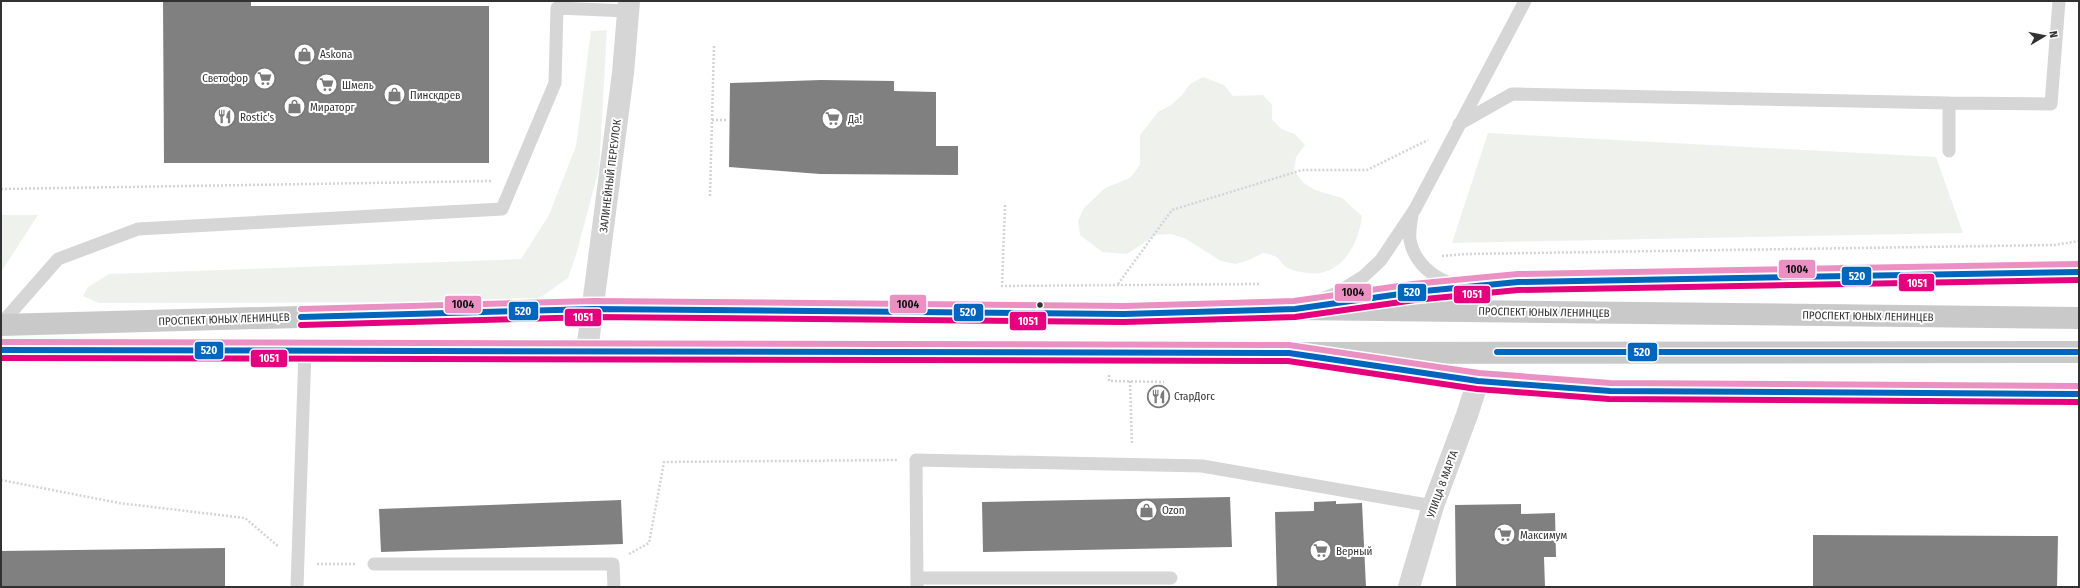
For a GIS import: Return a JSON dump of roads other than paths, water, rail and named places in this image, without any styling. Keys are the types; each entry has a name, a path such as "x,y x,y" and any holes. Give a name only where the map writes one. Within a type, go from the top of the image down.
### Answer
{"main road":[{"path":"1294,309 1466,287 1526,282 1896,274 2079,272"},
{"name":"ПРОСПЕКТ ЮНЫХ ЛЕНИНЦЕВ","path":"1,325 594,308 1039,314 1124,314 1294,309 2079,318"},
{"path":"1,350 1289,353 2079,352"},
{"path":"1289,353 1478,381 1610,391 2079,394"}],"street":[{"name":"ЗАЛИНЕЙНЫЙ ПЕРЕУЛОК","path":"587,351 594,308 623,73 628,6"},
{"name":"УЛИЦА 8 МАРТА","path":"1409,587 1433,506 1478,381"}],"lane":[{"path":"1294,309 1337,293 1364,276 1381,260 1412,215 1458,125 1525,1"},
{"path":"1458,125 1512,94 1949,104 2051,104 2059,1"},
{"path":"1,325 58,260 138,229 502,209 555,83 557,8 628,6"},
{"path":"1949,104 1949,150"},
{"path":"1412,215 1410,240 1417,258 1431,274 1449,283 1466,287"},
{"path":"297,587 305,351"},
{"path":"1171,578 917,583 916,460 1202,466 1433,506"},
{"path":"374,564 614,564 614,587"}],"place":[{"name":"Askona","path":"305,54"},
{"name":"Светофор","path":"264,78"},
{"name":"Шмель","path":"326,85"},
{"name":"Пинскдрев","path":"394,95"},
{"name":"Мираторг","path":"294,107"},
{"name":"Rostic's","path":"225,117"},
{"name":"Да!","path":"833,119"},
{"name":"СтарДогс","path":"1159,396"},
{"name":"Ozon","path":"1146,510"},
{"name":"Максимум","path":"1505,535"},
{"name":"Верный","path":"1320,551"}]}
